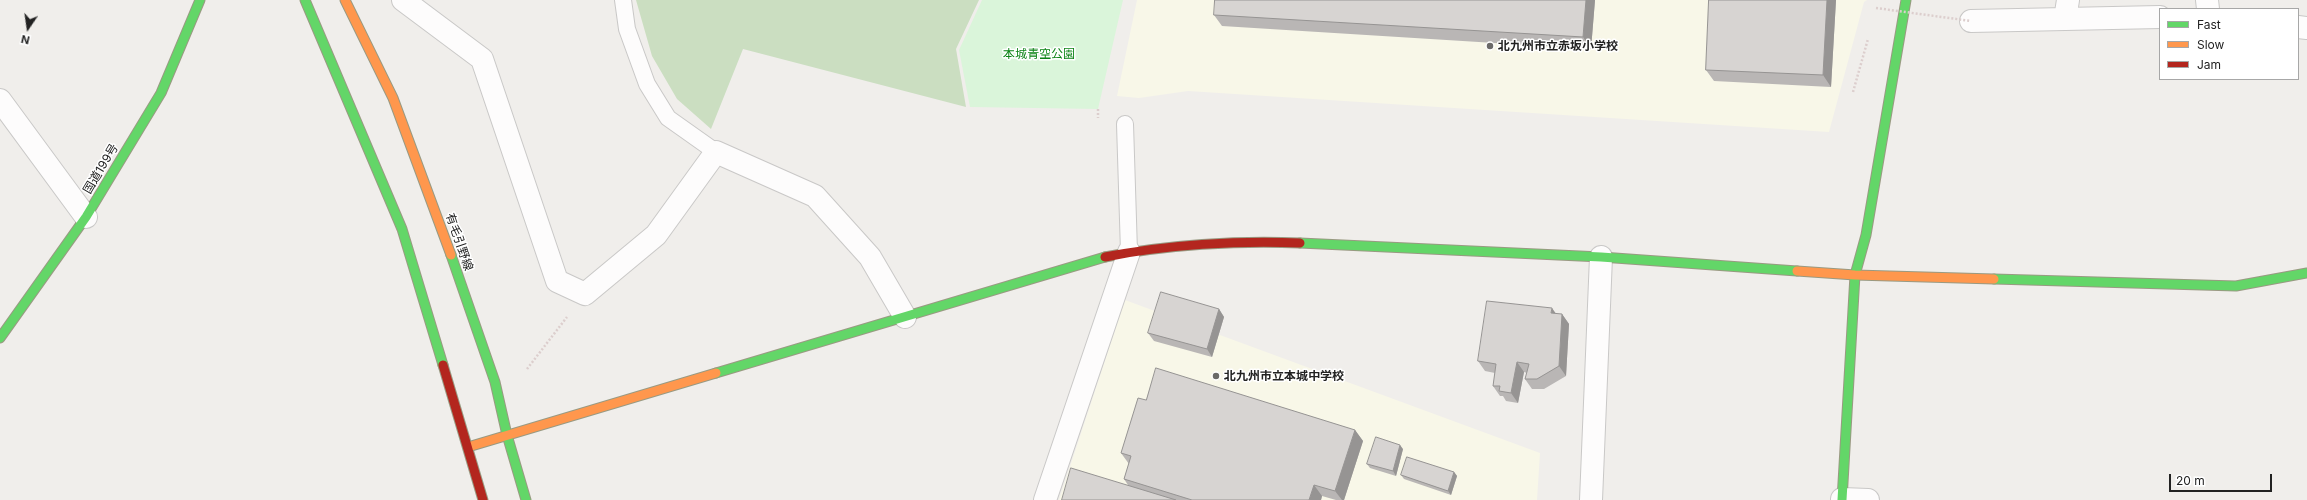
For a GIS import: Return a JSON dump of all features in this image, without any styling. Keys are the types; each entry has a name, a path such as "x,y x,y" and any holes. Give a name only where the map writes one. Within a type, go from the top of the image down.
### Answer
{"main road":[{"name":"国道199号","path":"0,338 26,304 86,217 161,93 200,0"},
{"path":"305,0 402,229 483,500"},
{"name":"有毛引野線","path":"345,0 393,98 432,202 495,382 507,435 526,500"},
{"path":"1842,500 1855,275 1866,235 1906,0"},
{"path":"468,447 1100,258 1129,252 1257,241 1601,257 1855,275 2236,286 2307,273"}],"street":[{"path":"404,0 482,58 557,281 585,294 656,235 716,152 815,196 870,257 905,317"},
{"path":"1971,21 2066,10 2159,17"},
{"path":"0,100 86,217"},
{"path":"1045,500 1129,252"},
{"path":"1591,500 1601,257"},
{"path":"1842,500 1868,500"}],"lane":[{"path":"623,0 627,29 647,84 668,118 716,152"},
{"path":"1125,124 1129,252"}],"path":[{"path":"1874,16 1876,8 1971,21"},
{"path":"1853,92 1870,31"},
{"path":"527,369 585,294"}],"shaded area":[{"name":"北九州市立赤坂小学校","path":"1137,0 1867,0 1864,2 1829,132 1188,91 1139,98 1117,96"},
{"name":"北九州市立本城中学校","path":"1125,300 1540,453 1537,500 1059,500"}],"green space":[{"path":"636,0 979,0 956,49 966,107 743,49 711,129 677,99 652,56"},
{"name":"本城青空公園","path":"982,0 1123,0 1098,109 970,107 959,50"}],"building":[{"path":"1215,0 1586,0 1583,37 1214,15"},
{"path":"1709,0 1827,0 1823,75 1706,70"},
{"path":"1161,292 1219,309 1207,349 1148,333"},
{"path":"1487,301 1552,308 1551,313 1562,314 1559,366 1537,379 1525,379 1529,364 1517,362 1511,393 1499,391 1500,386 1493,386 1496,364 1478,361"},
{"path":"1156,368 1355,430 1335,491 1314,485 1309,500 1192,500 1124,479 1131,456 1121,453 1138,398 1146,400"},
{"path":"1376,437 1400,445 1393,471 1367,464"},
{"path":"1407,457 1454,472 1448,491 1401,475"},
{"path":"1071,468 1176,500 1062,500"}],"traffic: fast":[{"path":"0,338 86,217 161,93 200,0"},
{"path":"305,0 402,229 443,365"},
{"path":"1842,500 1855,275 1866,235 1906,0"},
{"path":"1300,243 1601,257 1797,271"},
{"path":"451,255 495,382 507,435 526,500"},
{"path":"716,373 1105,257"},
{"path":"1994,279 2236,286 2307,273"}],"traffic: slow":[{"path":"345,0 393,98 451,255"},
{"path":"1797,271 1855,275 1994,279"},
{"path":"468,447 716,373"}],"traffic: jam":[{"path":"1105,257 1152,249 1202,244 1252,242 1300,243"},
{"path":"443,365 483,500"}],"place":[{"name":"北九州市立赤坂小学校","path":"1490,46"},
{"name":"北九州市立本城中学校","path":"1216,376"}]}
